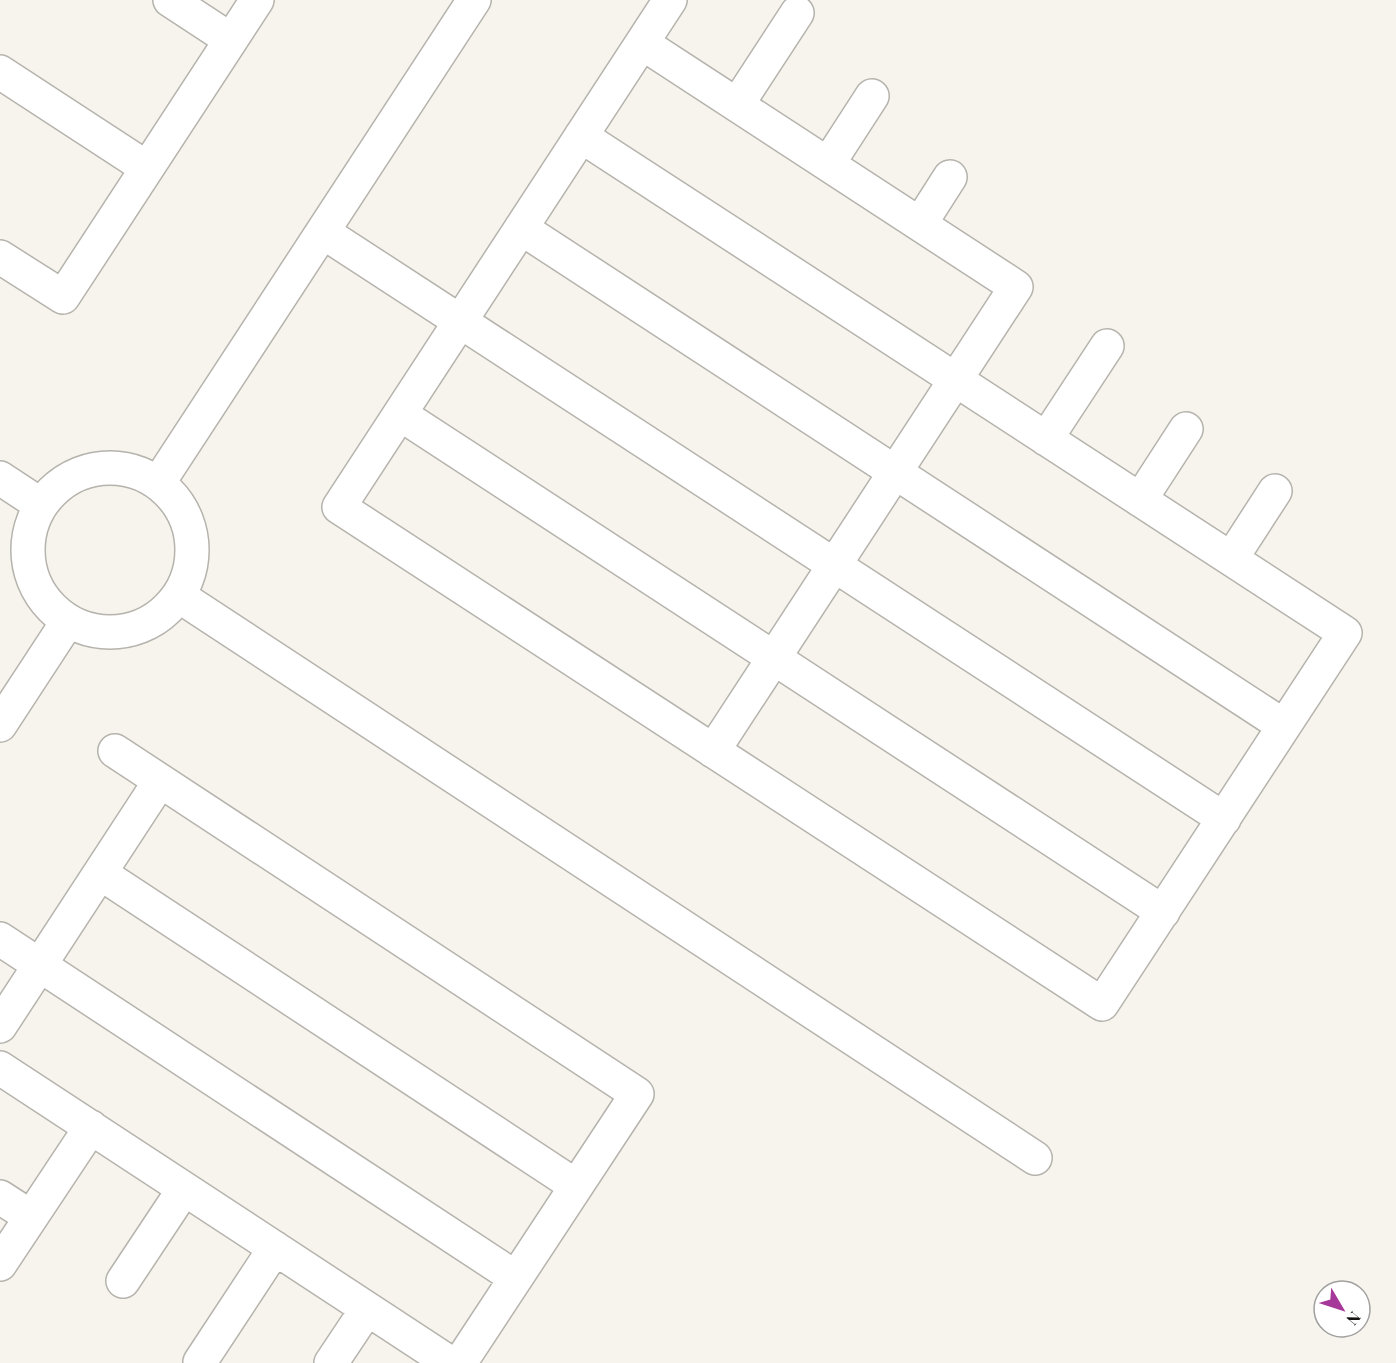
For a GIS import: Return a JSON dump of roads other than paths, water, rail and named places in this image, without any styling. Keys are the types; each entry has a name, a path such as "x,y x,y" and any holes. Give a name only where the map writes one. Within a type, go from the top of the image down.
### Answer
{"street":[{"path":"170,0 231,40"},
{"path":"0,257 63,297 257,0"},
{"path":"159,482 474,0"},
{"path":"581,136 1345,633 1102,1004 339,507 400,414 581,136 670,0"},
{"path":"737,105 797,13"},
{"path":"642,43 1016,287 713,751"},
{"path":"0,72 147,168"},
{"path":"828,164 872,96"},
{"path":"920,224 950,177"},
{"path":"521,228 1284,726"},
{"path":"322,232 1224,819"},
{"path":"1046,439 1107,346"},
{"path":"400,414 1163,912"},
{"path":"1140,500 1186,429"},
{"path":"96,469 129,469 159,482 180,506 188,520 192,535 191,566 180,596 154,621 120,632 102,633 84,629 68,621 46,602 37,590 32,576 28,547 34,518 41,505 65,481 96,469"},
{"path":"0,478 41,505"},
{"path":"1231,559 1275,491"},
{"path":"180,596 1035,1158"},
{"path":"0,725 68,621"},
{"path":"115,751 637,1094 460,1363"},
{"path":"0,1026 160,781"},
{"path":"100,873 576,1186"},
{"path":"0,939 516,1278"},
{"path":"0,1068 450,1363"},
{"path":"0,1264 91,1127"},
{"path":"123,1281 184,1189"},
{"path":"0,1197 31,1217"},
{"path":"200,1362 275,1248"},
{"path":"331,1363 367,1309"}]}
